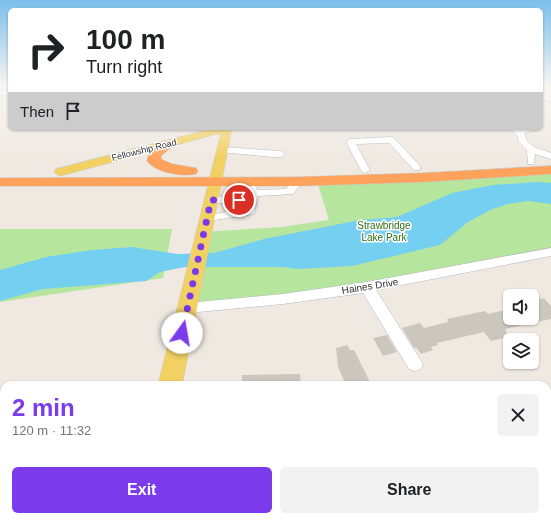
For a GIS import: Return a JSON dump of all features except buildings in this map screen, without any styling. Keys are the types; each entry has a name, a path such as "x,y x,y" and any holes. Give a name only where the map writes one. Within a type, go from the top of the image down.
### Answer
{"highway":[{"path":"169,144 154,155 154,161 166,167 215,177 251,192 297,182 412,178 551,170"},
{"path":"2,178 215,177 270,172 417,168 531,155 551,160"},
{"path":"2,178 60,172 191,171"}],"main road":[{"name":"Fellowship Road","path":"60,172 221,130"},
{"path":"171,381 199,260 215,177 227,130"},
{"path":"193,138 206,137 222,146"}],"street":[{"path":"516,130 522,135 522,141 531,155 551,156"},
{"path":"366,170 350,142 391,140 417,168"},
{"path":"222,146 256,154 281,154"},
{"path":"208,218 250,212 251,192 226,199 211,200"},
{"name":"Haines Drive","path":"188,310 198,307 283,299 367,287 551,252"},
{"path":"367,287 415,364"}],"green space":[{"name":"Strawbridge Lake Park","path":"551,170 551,253 403,281 188,310 204,232 281,227 329,220 317,181"},
{"path":"0,229 172,229 163,278 0,302"}],"water":[{"path":"538,182 551,183 551,204 529,201 508,204 490,210 468,222 440,245 352,266 298,269 282,267 185,267 160,272 146,281 43,289 0,301 0,270 46,257 92,250 132,247 177,254 214,253 264,239 360,220 397,217 452,193 493,185"}],"route":[{"path":"182,333 198,267 211,200 239,200"}]}
